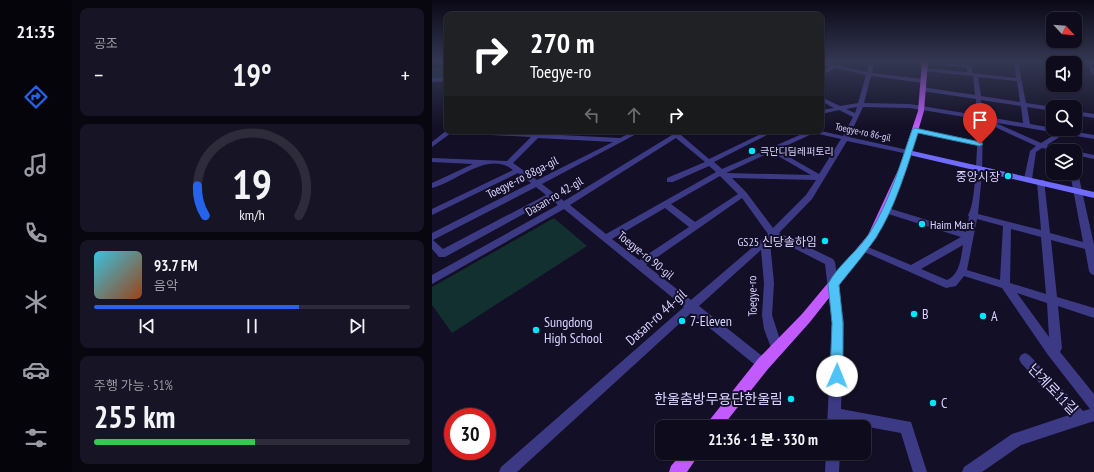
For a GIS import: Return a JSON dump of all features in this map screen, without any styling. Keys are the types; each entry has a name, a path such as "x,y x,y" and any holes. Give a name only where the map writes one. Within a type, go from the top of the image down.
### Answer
{"main road":[{"path":"719,420 763,364 806,318 872,237 885,210 908,152 921,107 923,85"},
{"path":"677,472 686,460"}],"street":[{"name":"Dasan-ro 44-gil","path":"506,472 769,237 809,196 845,139 856,116 866,84"},
{"path":"918,84 979,98 1046,108"},
{"path":"863,248 946,284 952,283 962,272 980,168 979,98 975,84"},
{"path":"1020,84 1027,126"},
{"path":"824,100 856,116"},
{"path":"824,111 860,105 921,107 1046,129"},
{"path":"1082,114 1094,116"},
{"path":"994,121 995,125 1046,147"},
{"path":"915,130 980,144"},
{"path":"432,145 446,134"},
{"path":"432,160 509,163 539,134"},
{"name":"Toegye-ro 88ga-gil","path":"552,134 622,140"},
{"name":"Toegye-ro 88ga-gil","path":"432,237 633,134"},
{"name":"Dasan-ro 42-gil","path":"432,280 564,205 672,134"},
{"path":"675,134 723,174 743,194 769,237 830,262 838,323 834,420"},
{"path":"670,180 706,165 712,159 766,134"},
{"name":"Toegye-ro 86-gil","path":"606,238 723,174 807,134"},
{"name":"Toegye-ro 86-gil","path":"824,134 908,152"},
{"path":"1028,179 1033,151 1058,136"},
{"path":"1082,136 1094,138"},
{"path":"772,150 821,178"},
{"path":"908,152 1094,195"},
{"path":"1082,154 1094,157"},
{"path":"432,186 482,162"},
{"name":"Toegye-ro 90-gil","path":"509,163 606,238 763,364"},
{"path":"432,212 519,170"},
{"path":"723,174 821,178"},
{"path":"1076,180 1091,248 1094,271"},
{"path":"1041,182 1056,348 1052,351"},
{"path":"639,265 743,194"},
{"path":"432,243 442,254 552,196"},
{"path":"666,204 695,227"},
{"path":"885,210 969,236"},
{"path":"972,215 1091,248"},
{"path":"1007,225 1005,285 1052,351 1094,404"},
{"path":"912,269 958,244 969,236"},
{"name":"Toegye-ro","path":"769,237 768,315 770,329 777,349"},
{"path":"962,272 1094,312"},
{"name":"난계로11길","path":"1025,359 1087,416"},
{"path":"969,472 1017,439 1087,416"},
{"path":"871,424 906,427 920,472"},
{"path":"832,472 833,460"}],"green space":[{"path":"554,218 587,246 452,333 432,305 432,287"}],"place":[{"name":"극단디딤레퍼토리","path":"752,151"},
{"name":"중앙시장","path":"1008,176"},
{"name":"Haim Mart","path":"922,224"},
{"name":"GS25 신당솔하임","path":"825,241"},
{"name":"B","path":"914,314"},
{"name":"A","path":"983,316"},
{"name":"7-Eleven","path":"682,321"},
{"name":"Sungdong High School","path":"536,330"},
{"name":"한울춤방무용단한울림","path":"791,399"},
{"name":"C","path":"933,403"}],"route":[{"path":"837,376 838,323 833,284 872,237 903,168 915,130 980,144"}]}
